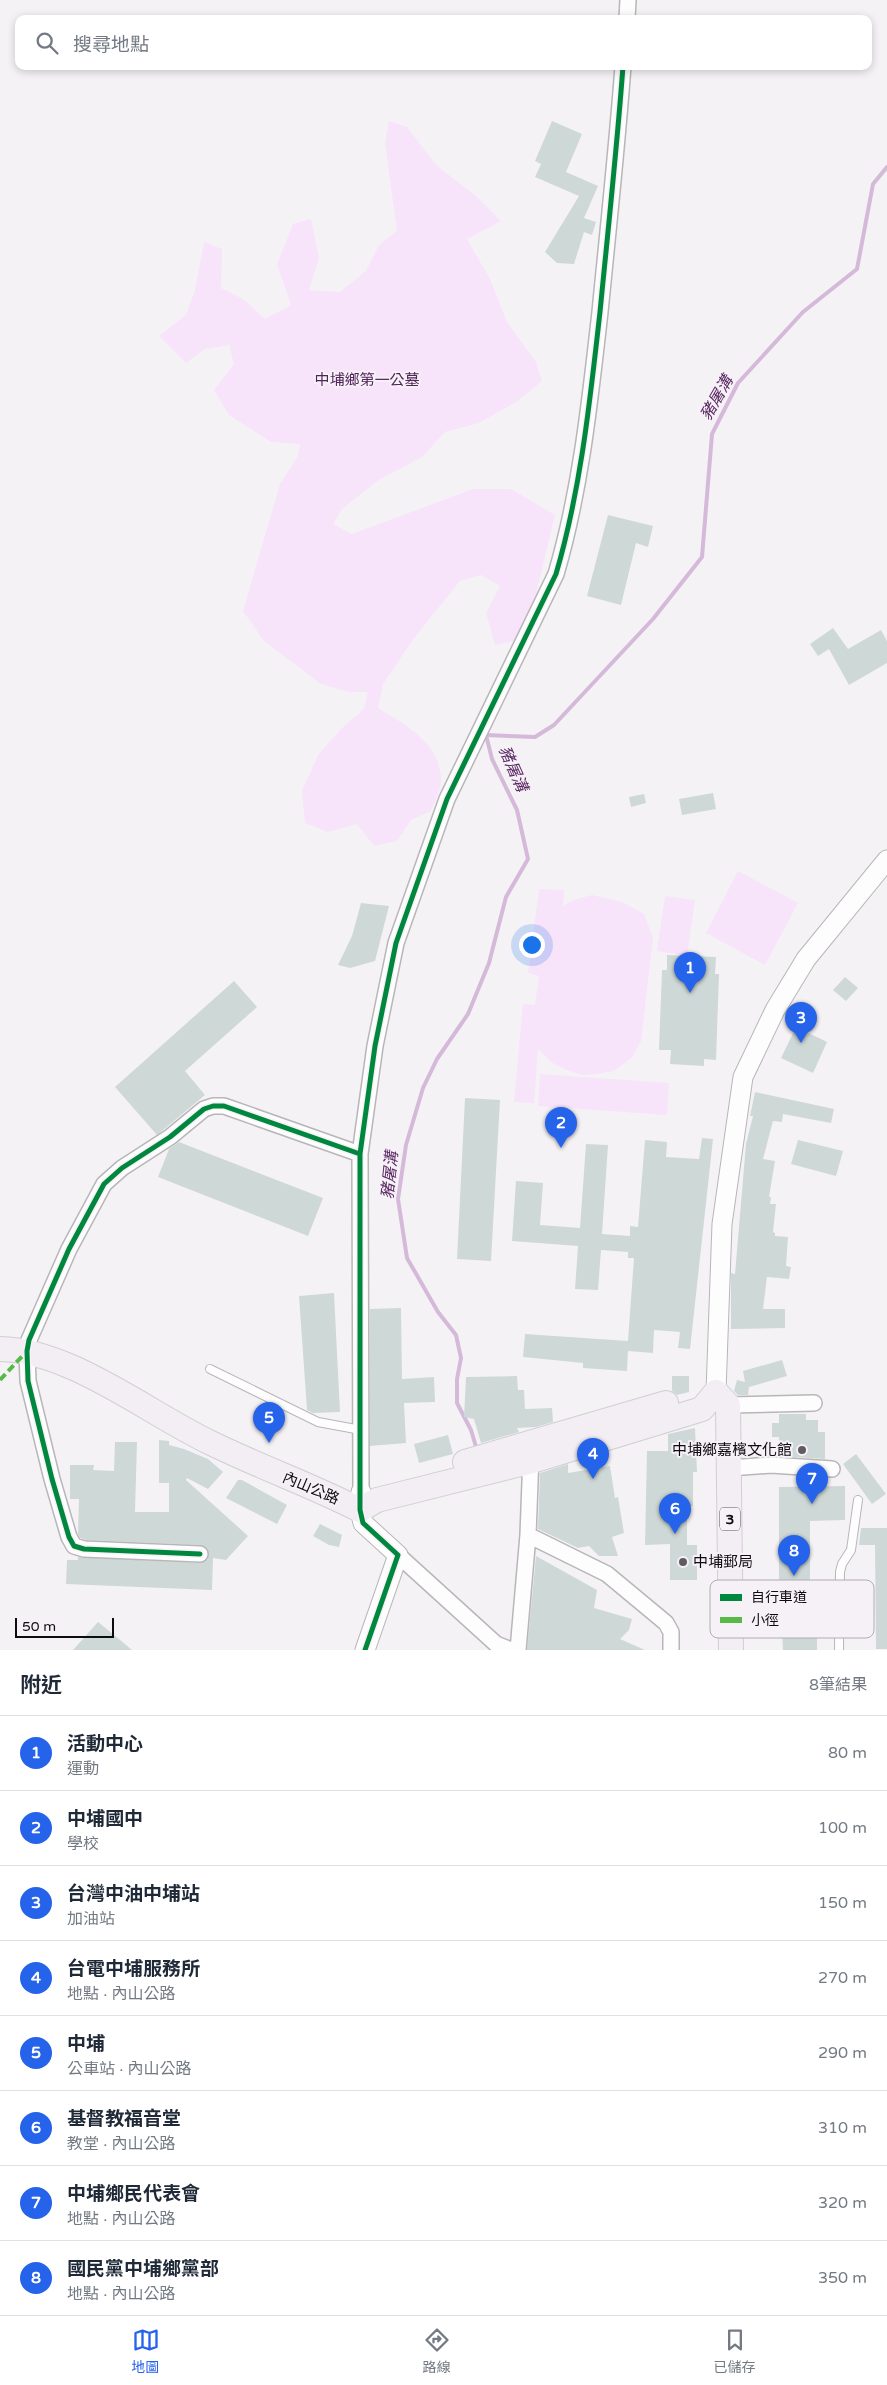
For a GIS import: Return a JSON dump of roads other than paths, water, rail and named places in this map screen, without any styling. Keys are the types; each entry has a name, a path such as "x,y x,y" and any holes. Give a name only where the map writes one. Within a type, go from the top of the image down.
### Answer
{"main road":[{"name":"內山公路","path":"0,1338 28,1346 117,1390 208,1442 275,1472 324,1491 361,1501"},
{"name":"內山公路","path":"0,1349 28,1346"},
{"path":"361,1501 377,1500 586,1435 702,1408 722,1398"},
{"name":"3","path":"722,1398 729,1468 730,1580"},
{"name":"3","path":"717,1580 713,1407 722,1398"}],"street":[{"path":"627,15 628,0"},
{"path":"511,1650 496,1644 363,1523 361,1501 360,1154 375,1046 396,943 447,799 556,574 567,535 575,501 594,367 623,70"},
{"path":"814,1404 722,1398 722,1224 743,1077 775,1010 806,960 887,860"},
{"path":"200,1554 84,1549 74,1546 69,1537 52,1480 28,1381 28,1346 66,1257 104,1184 122,1168 170,1137 204,1109 213,1106 224,1106 360,1154"},
{"path":"518,1650 528,1535 531,1452"},
{"path":"729,1468 771,1465 832,1469"},
{"path":"528,1535 607,1574 666,1623 671,1632 671,1650"},
{"path":"365,1650 398,1555"}],"lane":[{"path":"210,1369 318,1422 361,1430"},
{"path":"840,1580 842,1564 851,1550 858,1500"}],"waterway":[{"name":"豬屠溝","path":"477,1450 471,1430 457,1403 457,1379 461,1358 456,1335 438,1312 407,1258 398,1199 406,1145 423,1088 437,1059 468,1014 489,963 506,897 528,859 517,810 492,759 486,735 535,737 554,725 653,619 702,557 712,434 738,383 803,312 857,269 873,184 887,167"}],"place":[{"name":"活動中心","path":"690,993"},
{"name":"台灣中油中埔站","path":"801,1043"},
{"name":"中埔國中","path":"561,1148"},
{"name":"中埔","path":"269,1443"},
{"name":"中埔鄉嘉檳文化館","path":"802,1450"},
{"name":"台電中埔服務所","path":"593,1479"},
{"name":"中埔鄉民代表會","path":"812,1504"},
{"name":"基督教福音堂","path":"675,1534"},
{"name":"中埔郵局","path":"683,1562"},
{"name":"國民黨中埔鄉黨部","path":"794,1576"}],"park label":[{"name":"中埔鄉第一公墓","path":"367,380"}]}
